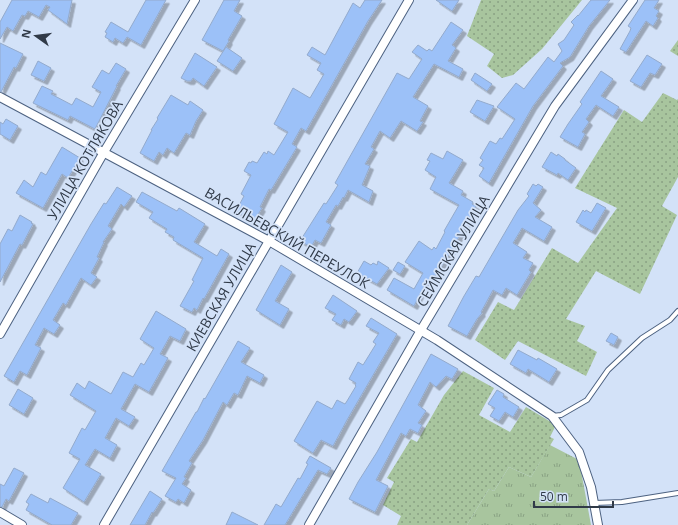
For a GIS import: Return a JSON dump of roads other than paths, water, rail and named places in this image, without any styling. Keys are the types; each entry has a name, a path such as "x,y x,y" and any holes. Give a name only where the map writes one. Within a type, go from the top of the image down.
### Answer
{"street":[{"name":"УЛИЦА КОТЛЯКОВА","path":"0,334 104,152 195,0"},
{"name":"КИЕВСКАЯ УЛИЦА","path":"104,525 409,0"},
{"name":"СЕЙМСКАЯ УЛИЦА","path":"309,525 421,330 555,106 633,0"},
{"name":"ВАСИЛЬЕВСКИЙ ПЕРЕУЛОК","path":"0,97 269,241 421,330 552,416 579,452 591,487 598,525"},
{"path":"0,512 22,525"}],"lane":[{"path":"552,416 561,415 587,400 608,370 642,338 670,320 678,311"},
{"path":"594,503 622,502 678,493"}]}
